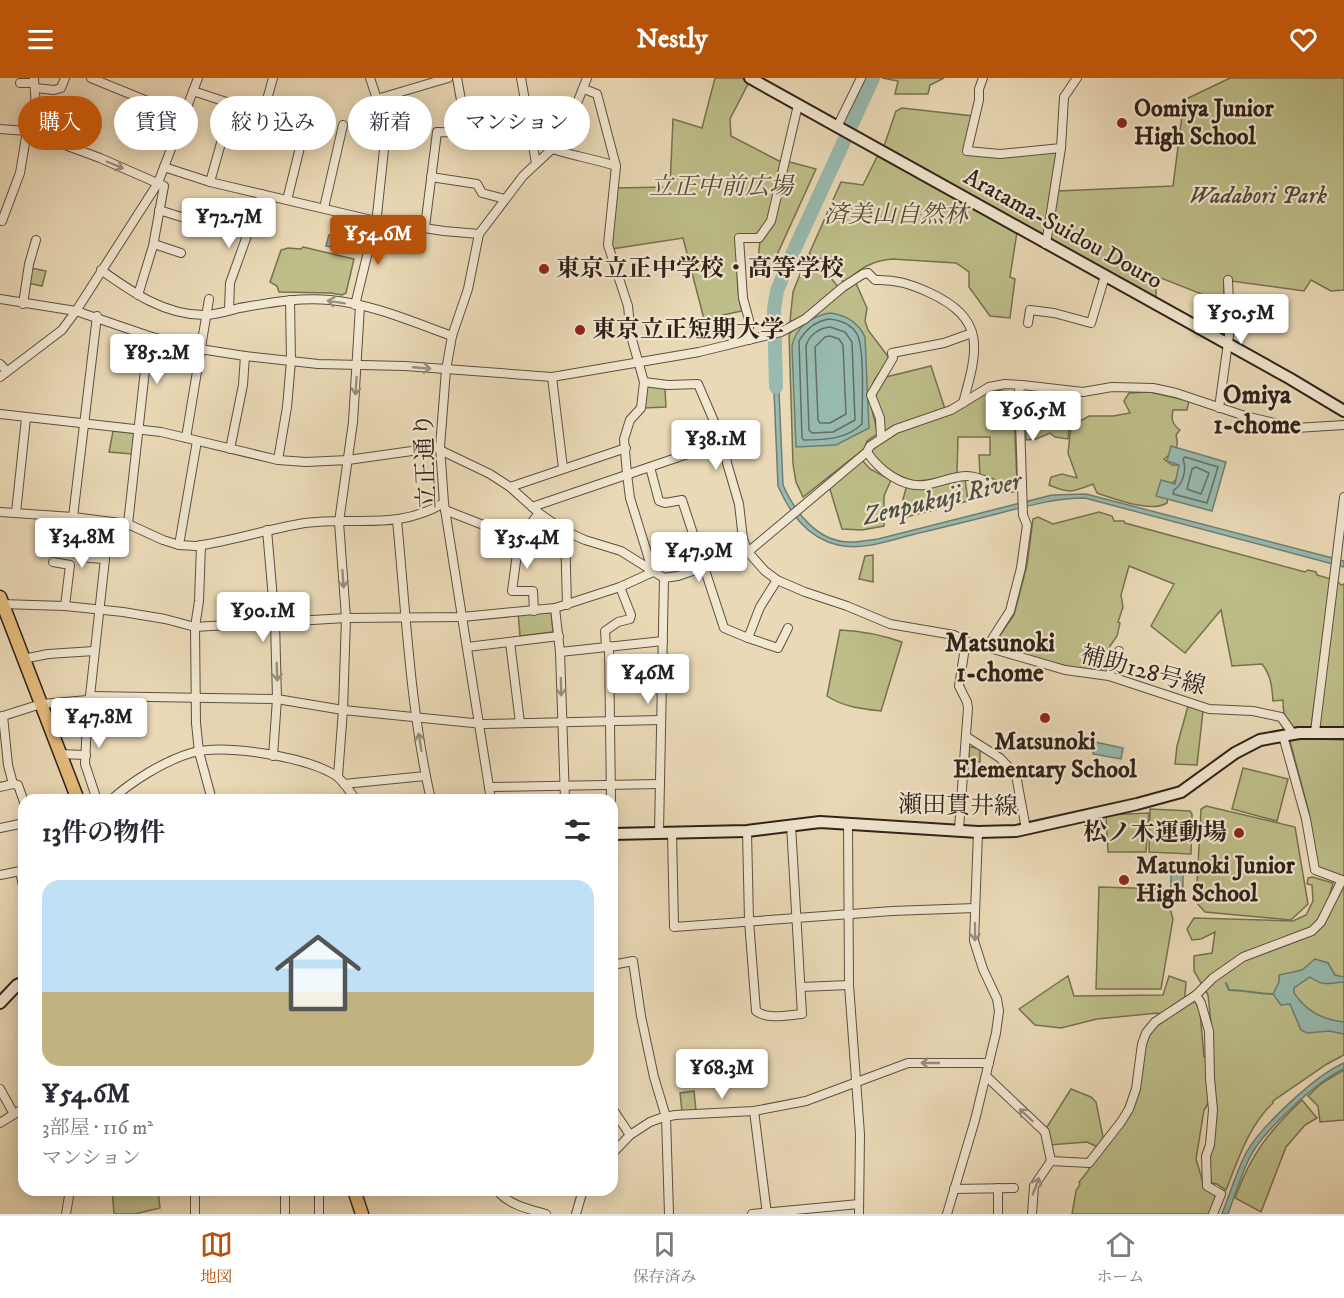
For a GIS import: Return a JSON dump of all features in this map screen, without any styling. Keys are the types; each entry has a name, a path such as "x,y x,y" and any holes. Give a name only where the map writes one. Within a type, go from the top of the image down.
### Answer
{"main road":[{"path":"750,78 839,128"},
{"name":"Aratama-Suidou Douro","path":"839,128 1344,411"},
{"path":"1,602 76,794"},
{"name":"瀬田貫井線","path":"618,834 747,831 791,825 805,820 978,832 1026,829 1181,792 1246,746 1260,740 1315,732 1344,734"},
{"path":"0,1003 18,985"},
{"path":"356,1196 362,1214"}],"street":[{"path":"20,83 34,83 54,90 61,88 65,78"},
{"path":"91,78 138,96"},
{"path":"115,78 119,88"},
{"path":"191,96 198,78"},
{"path":"268,96 273,78"},
{"path":"370,78 376,96"},
{"path":"387,96 448,78"},
{"path":"425,227 438,132 467,133 457,78"},
{"path":"521,78 536,163"},
{"path":"581,96 587,78"},
{"path":"839,128 861,78"},
{"path":"983,78 967,151 1000,154 1061,148"},
{"path":"1046,244 1061,148 1064,97 1074,79"},
{"path":"584,89 597,94 616,166 608,245 628,306 631,336 645,382 641,408 630,420 624,439 627,474 630,498 653,572"},
{"path":"193,91 210,97"},
{"path":"749,340 749,320 743,298 740,238 759,238 771,221 798,105"},
{"path":"324,208 343,125"},
{"path":"0,129 18,130"},
{"path":"2,221 20,173 24,150"},
{"path":"74,150 164,186 154,244 138,295"},
{"path":"0,377 62,330 158,183 171,150"},
{"path":"210,182 219,150"},
{"path":"287,200 299,150"},
{"path":"338,776 346,618 339,522 348,460 357,364 358,306 376,220 384,150"},
{"path":"552,150 616,166"},
{"name":"立正通り","path":"490,794 445,507 440,448 446,370 452,336 468,289 479,234 536,163 552,150"},
{"path":"164,167 210,182 376,220 479,234"},
{"path":"431,177 477,184 482,193 505,199"},
{"path":"229,310 230,283 262,194"},
{"path":"159,210 191,220"},
{"path":"22,304 36,240"},
{"path":"154,244 181,253"},
{"path":"101,270 138,295 176,311 206,315 290,300 330,300 405,319 452,336"},
{"path":"0,299 76,310 152,337 200,349 245,356 291,362 552,377 699,352 781,332 805,319 843,287 868,273 875,280 892,279 907,283 947,302 964,315 972,333 974,355 963,403"},
{"path":"1028,322 1030,310 1054,313 1091,323 1105,276"},
{"path":"1219,408 1229,345 1228,280"},
{"path":"186,438 209,299"},
{"path":"278,460 287,407 291,362 290,300"},
{"path":"73,517 97,316"},
{"path":"881,438 880,418 871,395 893,358 892,353 944,343 972,333"},
{"path":"128,524 145,370 152,337"},
{"path":"230,449 243,385 245,356"},
{"path":"0,364 7,371"},
{"path":"552,377 563,468"},
{"path":"645,382 668,385 698,384 723,442 739,504 741,528 748,552"},
{"path":"987,647 1010,611 1021,568 1027,525 1023,514 1022,496 1019,390 1022,385"},
{"path":"0,414 138,429 278,460 306,462 348,460 440,448 490,474 565,531 621,551 664,578 678,576 748,552 881,438 896,429 951,410 989,387 1022,385 1083,392 1112,387 1153,388 1296,428 1344,426"},
{"path":"15,513 26,418"},
{"path":"179,545 198,441"},
{"path":"532,507 723,442"},
{"path":"510,488 626,448"},
{"path":"867,452 876,466 895,478 914,485 925,485 966,476 1004,488 1022,486"},
{"path":"650,467 658,501 665,503 682,500 724,628 778,648 788,628"},
{"path":"1315,732 1344,497"},
{"path":"0,512 73,517 128,524 162,540 179,545 201,545 307,523 397,520 445,507 519,539"},
{"path":"534,611 533,591 512,591 519,539 539,513"},
{"path":"397,520 416,717 429,794"},
{"path":"95,794 85,764 89,698 110,522"},
{"path":"267,530 275,622 278,699 273,756"},
{"path":"565,531 567,605"},
{"path":"201,545 200,601 195,627 196,697 199,752 210,794"},
{"name":"補助128号線","path":"748,552 765,571 777,579 890,624 954,634 987,647 1065,670 1109,676 1209,709 1253,711 1281,717 1288,735"},
{"path":"89,558 105,559"},
{"path":"53,562 63,560 70,565 65,606"},
{"path":"1,602 99,610 165,619 195,627 346,618 462,617 555,608 620,587 653,572"},
{"path":"659,832 664,578"},
{"path":"748,638 760,607 777,579"},
{"path":"611,794 608,647 605,631 618,622 630,619 631,615 620,587"},
{"path":"555,608 560,652 565,794"},
{"path":"467,647 558,636"},
{"path":"959,830 967,737 967,702 959,686 966,640"},
{"path":"560,652 663,641"},
{"path":"510,642 520,723"},
{"path":"23,659 39,655 94,651"},
{"path":"1109,676 1119,651"},
{"path":"13,784 4,766 2,717 41,704 89,698 278,699 343,710 479,723 661,720"},
{"path":"1051,1161 1089,1163 1121,1122 1129,1109 1136,1089 1142,1044 1146,1033 1155,1023 1196,995 1213,978 1243,957 1312,931 1321,922 1342,880 1315,870 1288,735"},
{"path":"967,737 1000,758 1017,775 1026,829"},
{"path":"119,794 144,776 191,753 239,750 314,766 338,776 352,794"},
{"path":"59,753 86,754"},
{"path":"344,784 425,776"},
{"path":"0,787 18,784 21,794"},
{"path":"489,787 660,784"},
{"path":"848,823 849,986 857,1083 860,1214"},
{"path":"0,828 18,824"},
{"path":"747,831 749,921 756,1011 768,1017 802,1014 791,825"},
{"path":"672,832 674,927 849,914 975,908"},
{"path":"947,1214 975,1120 999,1011 997,999 983,969 974,940 978,832"},
{"path":"0,875 18,870"},
{"path":"618,964 633,961 641,1016 654,1077 666,1117 669,1214"},
{"path":"801,987 849,986"},
{"path":"1196,995 1201,1003 1209,1031 1213,1110 1210,1145 1206,1156 1207,1186 1221,1194 1214,1214"},
{"path":"618,1148 630,1135 650,1122 666,1117 754,1111 806,1101 908,1063 989,1063"},
{"path":"986,1076 1045,1132 1051,1161 1034,1186 1032,1214"},
{"path":"0,1089 14,1114"},
{"path":"754,1111 767,1213"},
{"path":"0,1123 18,1112"},
{"path":"618,1117 630,1135"},
{"path":"998,1188 998,1214"},
{"path":"954,1189 1014,1188"},
{"path":"66,1214 69,1196"},
{"path":"195,1196 195,1214"},
{"path":"285,1196 285,1214"},
{"path":"319,1196 319,1214"},
{"path":"501,1196 519,1206 546,1214"},
{"path":"576,1214 581,1196"},
{"path":"752,1214 859,1204"}],"green space":[{"name":"立正中前広場","path":"715,78 742,78 749,82 730,119 731,136 781,162 768,219 758,235 736,236 738,293 742,311 704,319 683,238 611,249 615,188 670,187 673,119 702,128"},
{"path":"882,78 944,78 930,85 928,94 895,94 898,81"},
{"name":"Wadabori Park","path":"1230,78 1344,78 1344,290 1331,291 1311,280 1304,291 1224,280 1224,303 1156,276 1156,300 1050,240 1058,191 1173,186 1184,100"},
{"path":"902,108 973,116 965,153 1057,151 1044,236 886,148 884,146 896,111"},
{"name":"済美山自然林","path":"878,155 1017,232 1010,277 1015,279 1010,318 990,316 969,287 969,272 956,263 884,260 866,266 844,283 830,263 809,254 841,182 863,185"},
{"path":"786,161 816,169 766,279 759,267 760,241 773,222"},
{"path":"303,247 354,259 346,293 342,295 279,292 277,286 270,282 281,250"},
{"path":"806,259 826,272 839,288 797,321 790,321 793,292"},
{"path":"31,268 46,271 42,286 28,283"},
{"path":"855,281 867,308 865,321 868,330 890,359 871,389 870,401 877,434 867,441 865,448 803,497 796,482 793,464 789,334"},
{"path":"931,366 945,409 884,433 875,396 886,377"},
{"path":"650,386 665,389 666,407 644,408 647,388"},
{"path":"990,390 1013,392 1017,482 1005,485 980,476 979,455 990,455 990,437 958,437 957,473 931,480 904,478 872,458 872,449 897,432"},
{"path":"1032,391 1048,392 1048,422 1070,422 1068,439 1055,437 1050,433 1036,439 1026,440 1026,397 1031,395"},
{"path":"1150,392 1189,401 1187,410 1173,410 1173,421 1180,430 1176,435 1175,449 1164,459 1172,465 1179,465 1179,477 1170,485 1167,503 1160,506 1143,506 1113,499 1097,493 1093,484 1071,491 1049,485 1051,477 1062,474 1077,478 1068,453 1071,426 1089,416 1130,413 1124,401 1129,393"},
{"path":"113,431 134,433 132,454 109,452"},
{"path":"862,460 870,469 891,480 884,496 884,526 862,530 842,529 829,486"},
{"path":"965,479 968,501 906,517 903,499 907,485"},
{"path":"1099,512 1112,516 1114,521 1124,521 1305,572 1308,570 1316,572 1317,575 1337,581 1341,585 1344,584 1344,728 1319,727 1322,706 1316,692 1311,727 1308,730 1301,730 1291,726 1285,718 1283,700 1273,701 1269,677 1262,664 1232,666 1221,610 1185,653 1151,626 1174,584 1129,566 1121,595 1123,607 1118,622 1120,623 1117,636 1106,656 1107,669 1081,669 1067,666 997,645 996,641 1014,615 1027,565 1033,519 1038,517 1053,524"},
{"path":"873,555 873,582 859,579 865,556"},
{"path":"551,609 553,632 520,636 518,612"},
{"path":"840,630 887,637 902,642 881,711 846,705 827,696"},
{"path":"1188,706 1203,711 1197,765 1175,764 1177,746"},
{"path":"1292,738 1344,740 1344,878 1317,867 1309,813 1290,741"},
{"path":"969,747 980,748 980,762 969,761"},
{"path":"1243,768 1288,779 1277,821 1232,809"},
{"path":"1206,806 1295,827 1308,904 1291,920 1205,912 1196,902 1201,809"},
{"path":"1150,809 1190,811 1192,814 1191,854 1149,852"},
{"path":"1149,813 1146,852 1108,852 1106,815"},
{"path":"1308,878 1333,883 1330,894 1339,896 1344,885 1344,1055 1273,1101 1251,1132 1226,1190 1211,1183 1209,1157 1214,1094 1204,1110 1196,1159 1205,1189 1216,1194 1210,1214 1072,1214 1079,1182 1093,1160 1125,1123 1145,1042 1152,1028 1164,1019 1158,1013 1097,1019 1061,1028 1035,1025 1019,1009 1068,976 1074,996 1163,995 1169,976 1186,982 1184,1007 1195,1001 1200,1012 1204,1057 1207,1057 1212,1032 1208,995 1194,971 1194,956 1212,953 1215,932 1201,939 1192,940 1187,929 1194,918 1293,921 1306,915 1313,901 1312,885 1307,884"},
{"path":"1099,887 1165,889 1173,919 1161,989 1096,989"},
{"path":"1344,1070 1344,1120 1320,1122 1318,1106 1308,1096 1322,1083"},
{"path":"1071,1089 1091,1097 1096,1102 1104,1142 1100,1148 1087,1142 1049,1145 1045,1130"},
{"path":"694,1091 696,1111 682,1112 680,1093"},
{"path":"1302,1100 1317,1118 1305,1125 1286,1147 1261,1212 1235,1198 1262,1144"},
{"path":"112,1196 159,1196 160,1208 135,1214 114,1214"}],"water":[{"path":"329,235 356,241 354,252 326,246"},
{"path":"830,313 851,320 865,337 869,428 836,445 796,447 792,346 797,333 805,324"},
{"path":"773,368 778,368 783,485 794,505 809,524 827,537 838,541 878,539 1052,495 1086,494 1344,561 1344,567 1085,498 1034,504 867,546 847,546 827,542 817,537 794,515 778,486"},
{"path":"1171,446 1226,462 1212,511 1156,496 1161,480 1175,484 1179,465 1167,461"},
{"path":"1095,742 1123,748 1121,759 1093,754"},
{"path":"1171,864 1183,864 1183,892 1171,892"},
{"path":"1315,959 1328,963 1335,975 1344,977 1344,982 1323,983 1310,977 1294,988 1294,993 1316,1014 1344,1022 1344,1034 1329,1031 1307,1033 1301,1030 1290,1004 1281,1005 1273,994 1279,982 1279,975 1302,970"},
{"path":"1344,1063 1344,1069 1306,1095 1256,1146 1228,1214 1222,1214 1239,1168 1253,1142 1290,1102 1319,1078"}],"waterway":[{"name":"Zenpukuji River","path":"776,387 774,309 777,291 873,78"},
{"path":"1226,983 1229,990 1273,994"}],"place":[{"name":"Oomiya Junior High School","path":"1122,123"},
{"name":"東京立正中学校・高等学校","path":"544,269"},
{"name":"東京立正短期大学","path":"580,330"},
{"name":"Matsunoki Elementary School","path":"1045,718"},
{"name":"松ノ木運動場","path":"1239,833"},
{"name":"Matunoki Junior High School","path":"1124,880"}],"district":[{"name":"Omiya 1-chome","path":"1257,410"},
{"name":"Matsunoki 1-chome","path":"1000,658"}]}
